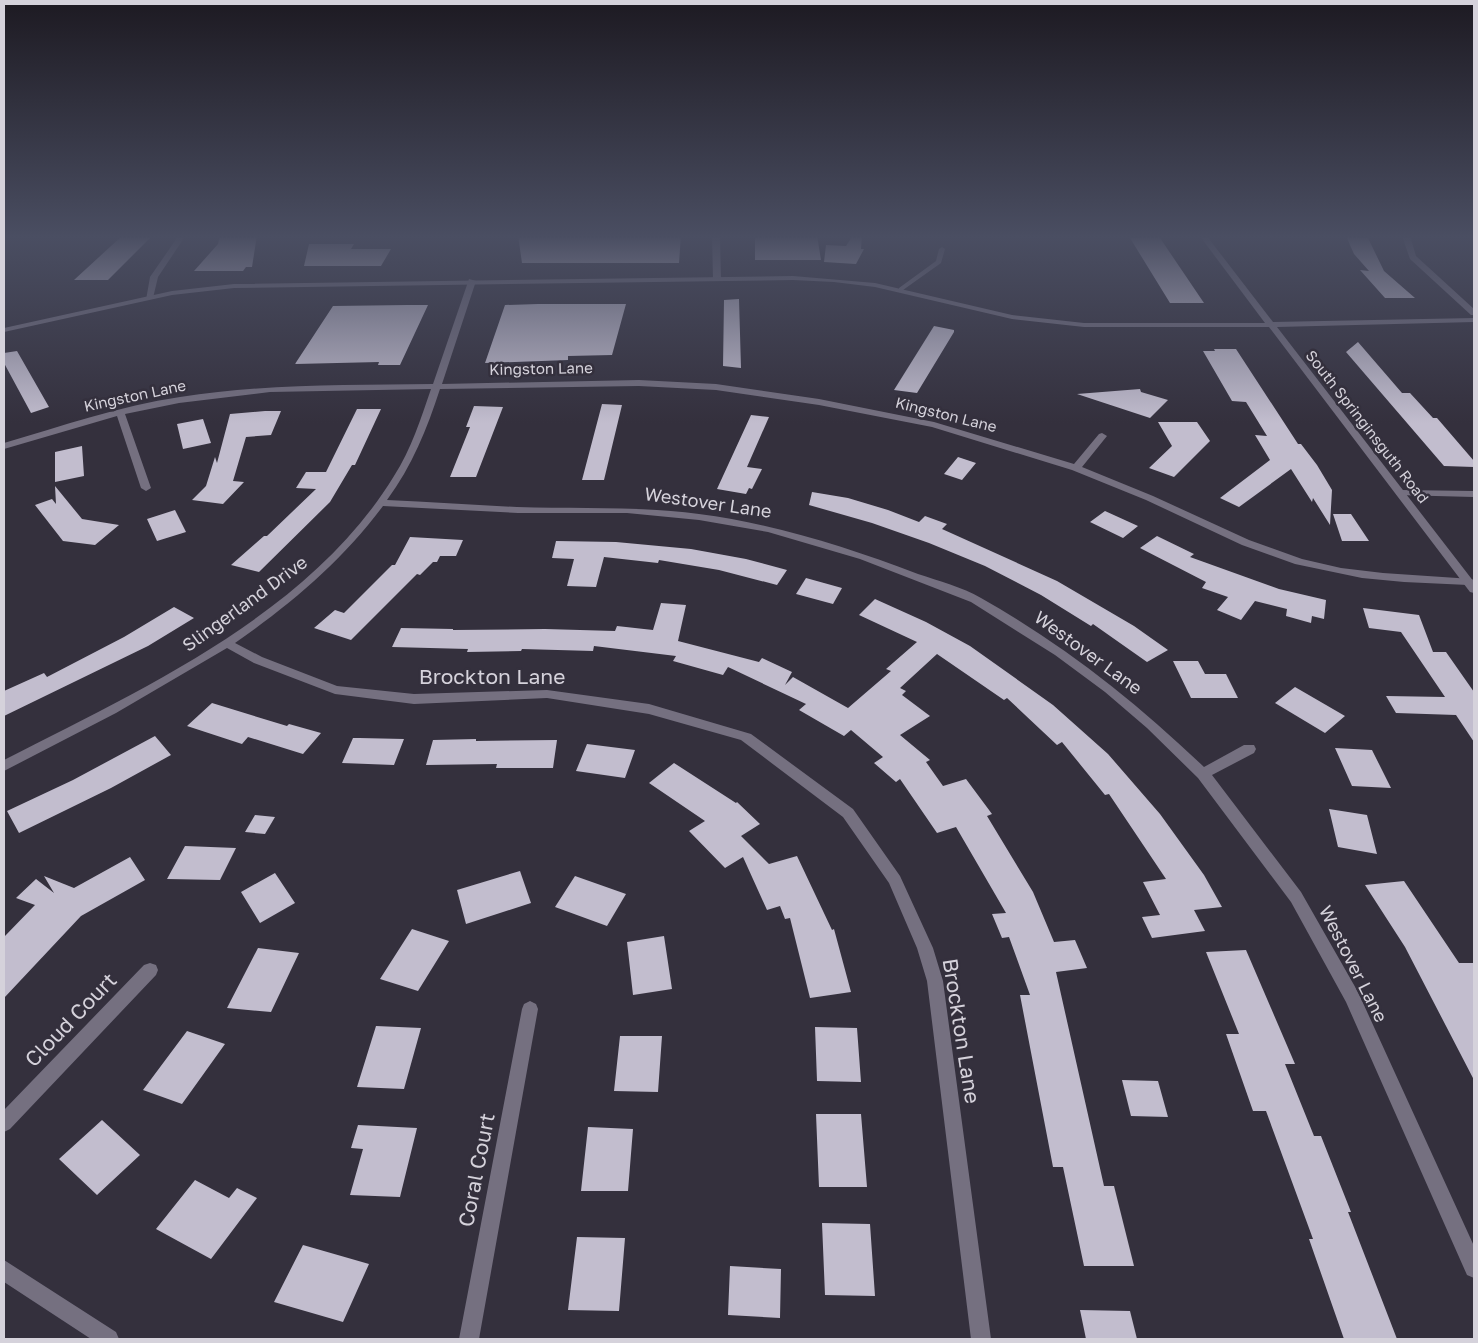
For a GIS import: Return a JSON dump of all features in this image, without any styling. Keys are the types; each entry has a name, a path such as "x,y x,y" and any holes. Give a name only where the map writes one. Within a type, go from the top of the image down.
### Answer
{"street":[{"path":"4,330 149,298"},
{"name":"Slingerland Drive","path":"4,766 176,676 226,643 311,580 341,551 396,483 411,455 467,298"},
{"path":"931,298 989,312 1059,323 1126,326 1474,320"},
{"name":"South Springinsguth Road","path":"1250,298 1471,585"},
{"path":"1457,298 1474,313"},
{"name":"Kingston Lane","path":"4,446 120,412 179,400 270,389 639,383 716,387 819,402 934,425 1076,468 1159,502 1244,543 1298,562 1348,573 1390,579 1471,585"},
{"path":"120,412 146,488"},
{"path":"1076,468 1102,436"},
{"path":"1401,494 1474,494"},
{"name":"Westover Lane","path":"381,503 518,510 626,510 683,515 770,529 864,557 975,599 1059,652 1109,689 1152,725 1203,774 1296,897 1352,997 1474,1268"},
{"name":"Brockton Lane","path":"226,643 258,660 336,690 414,699 547,694 649,709 746,737 848,813 895,880 925,948 934,981 981,1339"},
{"path":"1203,774 1249,749"},
{"name":"Cloud Court","path":"4,1123 150,970"},
{"name":"Coral Court","path":"469,1339 530,1009"},
{"path":"4,1270 109,1339"}],"building":[{"path":"1167,298 1200,298 1204,303 1170,303"},
{"path":"739,299 741,368 723,366 724,300"},
{"path":"626,304 612,355 568,356 568,360 485,363 505,305"},
{"path":"428,305 400,365 378,365 379,362 295,364 333,306"},
{"path":"934,326 954,330 954,332 917,393 894,390"},
{"path":"1358,342 1402,393 1410,393 1433,418 1437,418 1474,461 1474,467 1444,466 1346,352"},
{"path":"1214,349 1236,349 1298,444 1301,444 1317,465 1332,490 1330,525 1313,498 1312,502 1291,469 1239,507 1220,498 1270,460 1255,435 1267,436 1246,402 1232,401 1203,351 1215,351"},
{"path":"17,351 49,407 31,413 4,363 4,353"},
{"path":"1140,389 1141,392 1168,400 1150,418 1077,394"},
{"path":"602,404 622,405 604,480 582,480"},
{"path":"474,406 503,407 476,477 450,477 470,427 466,427"},
{"path":"357,409 381,409 355,465 352,465 330,502 259,572 231,565 264,536 267,536 316,489 296,488 306,472 326,472"},
{"path":"281,411 271,435 246,437 233,481 244,482 223,504 192,500 206,486 215,457 217,463 230,414"},
{"path":"751,415 769,417 747,467 762,469 752,489 749,488 746,494 717,489"},
{"path":"203,419 211,443 183,449 177,424"},
{"path":"1158,422 1197,422 1210,441 1174,477 1149,468 1172,446"},
{"path":"82,446 84,476 55,482 55,452"},
{"path":"958,457 976,463 962,480 944,474"},
{"path":"55,486 82,519 119,525 95,545 63,541 35,505 52,499 56,504"},
{"path":"812,492 848,498 919,522 925,516 947,524 942,529 1057,581 1134,626 1168,650 1147,662 1093,624 1091,626 1041,595 985,566 929,543 872,523 809,505"},
{"path":"175,510 186,532 157,541 147,519"},
{"path":"1105,511 1138,526 1123,538 1090,522"},
{"path":"1333,514 1351,514 1369,541 1342,541"},
{"path":"1157,536 1194,554 1190,557 1279,589 1326,600 1324,619 1312,616 1311,623 1286,616 1287,609 1255,601 1241,620 1217,610 1228,597 1202,588 1206,582 1140,548"},
{"path":"410,537 463,540 456,556 440,556 437,562 433,562 420,575 417,574 351,640 314,628 335,610 344,613 392,565 395,565"},
{"path":"556,541 616,542 691,549 746,559 787,570 777,585 719,570 659,560 658,563 604,557 596,587 567,586 574,559 552,558"},
{"path":"806,578 842,588 833,604 796,594"},
{"path":"875,599 926,622 970,646 1053,705 1108,754 1160,814 1204,875 1222,907 1194,910 1205,931 1152,938 1142,917 1160,915 1143,882 1166,879 1109,794 1105,795 1062,742 1057,745 1007,698 1004,700 937,654 900,688 906,691 902,695 930,716 900,735 930,760 926,762 943,786 966,779 992,814 987,816 1033,892 1054,942 1075,940 1087,968 1056,972 1104,1186 1114,1186 1134,1266 1084,1266 1063,1167 1053,1167 1020,995 1030,995 1009,937 1002,938 992,914 1006,913 956,827 937,833 900,779 896,782 874,763 883,757 851,730 844,736 799,710 806,704 728,667 723,675 673,661 676,656 594,646 593,651 522,649 521,651 467,652 468,649 392,647 401,628 615,631 617,626 653,630 661,603 686,605 678,641 759,662 762,658 792,672 785,685 793,677 848,708 891,671 886,669 917,642 859,615"},
{"path":"174,607 194,618 148,646 4,716 4,691 44,673 47,677 124,637"},
{"path":"1363,608 1419,615 1433,652 1446,652 1474,692 1474,742 1456,715 1396,713 1386,696 1445,697 1401,632 1369,628"},
{"path":"1173,661 1198,661 1205,674 1226,674 1238,698 1191,698"},
{"path":"1295,687 1345,716 1325,733 1275,703"},
{"path":"212,703 287,726 289,724 321,733 303,754 248,737 242,744 187,726"},
{"path":"155,736 171,755 111,788 19,833 7,811 73,780"},
{"path":"353,738 404,739 394,765 342,763"},
{"path":"476,739 476,741 557,740 553,768 496,768 497,764 426,765 433,740"},
{"path":"587,744 635,750 625,778 576,771"},
{"path":"1335,748 1372,750 1391,788 1352,786"},
{"path":"674,763 737,802 760,824 741,836 769,864 797,856 832,930 834,929 851,992 810,998 790,918 785,919 780,906 767,910 743,857 725,868 689,831 705,821 649,783"},
{"path":"1329,809 1367,815 1377,854 1338,847"},
{"path":"255,815 275,817 265,834 245,832"},
{"path":"185,846 236,848 220,880 167,879"},
{"path":"130,857 145,880 81,916 4,998 4,937 35,905 16,898 36,879 54,893 44,876 74,888"},
{"path":"520,871 531,903 466,924 457,890"},
{"path":"275,873 295,903 260,923 241,892"},
{"path":"575,876 626,894 607,926 555,907"},
{"path":"1404,881 1459,963 1474,963 1474,1080 1405,947 1365,885"},
{"path":"412,929 449,941 418,991 380,979"},
{"path":"664,936 672,989 633,995 627,942"},
{"path":"258,948 299,953 271,1012 227,1008"},
{"path":"1246,950 1295,1064 1285,1064 1314,1136 1321,1136 1397,1339 1344,1339 1309,1239 1313,1239 1266,1111 1253,1111 1226,1034 1239,1034 1206,952"},
{"path":"376,1026 421,1028 404,1089 357,1087"},
{"path":"815,1027 857,1028 861,1082 817,1081"},
{"path":"187,1031 225,1044 182,1104 143,1090"},
{"path":"620,1036 662,1036 658,1092 614,1091"},
{"path":"1122,1080 1158,1081 1168,1117 1131,1116"},
{"path":"816,1114 861,1114 867,1187 819,1187"},
{"path":"102,1120 140,1155 97,1195 59,1159"},
{"path":"358,1125 417,1128 400,1197 350,1195 363,1149 351,1148"},
{"path":"588,1127 633,1129 628,1191 581,1191"},
{"path":"195,1180 229,1198 237,1188 257,1198 211,1259 156,1229"},
{"path":"822,1223 870,1224 875,1296 825,1295"},
{"path":"577,1237 625,1238 619,1311 568,1310"},
{"path":"303,1245 369,1264 343,1322 274,1302"},
{"path":"730,1266 781,1269 780,1318 728,1315"},
{"path":"1080,1310 1130,1311 1137,1339 1086,1339"}]}
